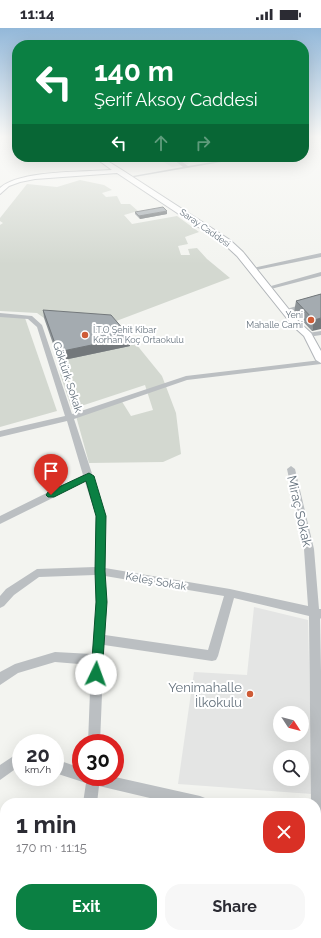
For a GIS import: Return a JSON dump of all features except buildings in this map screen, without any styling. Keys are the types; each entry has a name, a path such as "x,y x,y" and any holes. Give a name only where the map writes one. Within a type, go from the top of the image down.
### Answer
{"main road":[{"path":"0,192 7,185 18,180 27,178"},
{"name":"Saray Caddesi","path":"131,178 227,242 240,254 296,324 308,336 321,361"}],"street":[{"path":"251,269 321,255"},
{"path":"267,288 321,274"},
{"path":"286,310 321,302"},
{"name":"Göktürk Sokak","path":"0,315 30,317 40,326 101,516 100,571 102,602 97,660 94,734"},
{"path":"308,336 321,333"},
{"path":"0,434 69,418 186,378 321,361"},
{"name":"Miraç Sokak","path":"291,469 310,549 317,613 318,798"},
{"path":"0,520 89,476"},
{"name":"Keleş Sokak","path":"0,603 10,592 37,573 100,571 230,593 317,613"},
{"path":"99,640 212,656 230,593"},
{"path":"0,679 15,669 55,657 97,660"},
{"path":"0,773 12,764"},
{"path":"124,785 179,798"},
{"path":"89,786 90,798"}],"shaded area":[{"path":"80,180 104,185 112,190 102,193 106,197 117,196 121,204 130,204 138,211 124,215 132,224 177,216 199,232 185,237 188,244 178,246 181,255 190,255 188,249 197,248 207,259 230,278 111,323 44,318 37,313 0,311 0,225 3,223 0,221 0,218 27,184 57,187"},
{"path":"0,316 25,318 57,411 0,427"},
{"path":"136,344 162,376 176,413 181,454 163,462 89,463 76,416 121,400 131,416 153,410 145,385 72,409 60,374 59,361"},
{"name":"Yenimahalle İlkokulu","path":"254,607 308,620 312,794 178,784 194,672 247,675"}],"place":[{"name":"Yeni Mahalle Cami","path":"311,320"},
{"name":"İ.T.O Şehit Kibar Korhan Koç Ortaokulu","path":"85,335"},
{"name":"Yenimahalle İlkokulu","path":"250,694"}],"route":[{"path":"51,495 89,476 101,516 100,571 102,602 96,674"}]}
